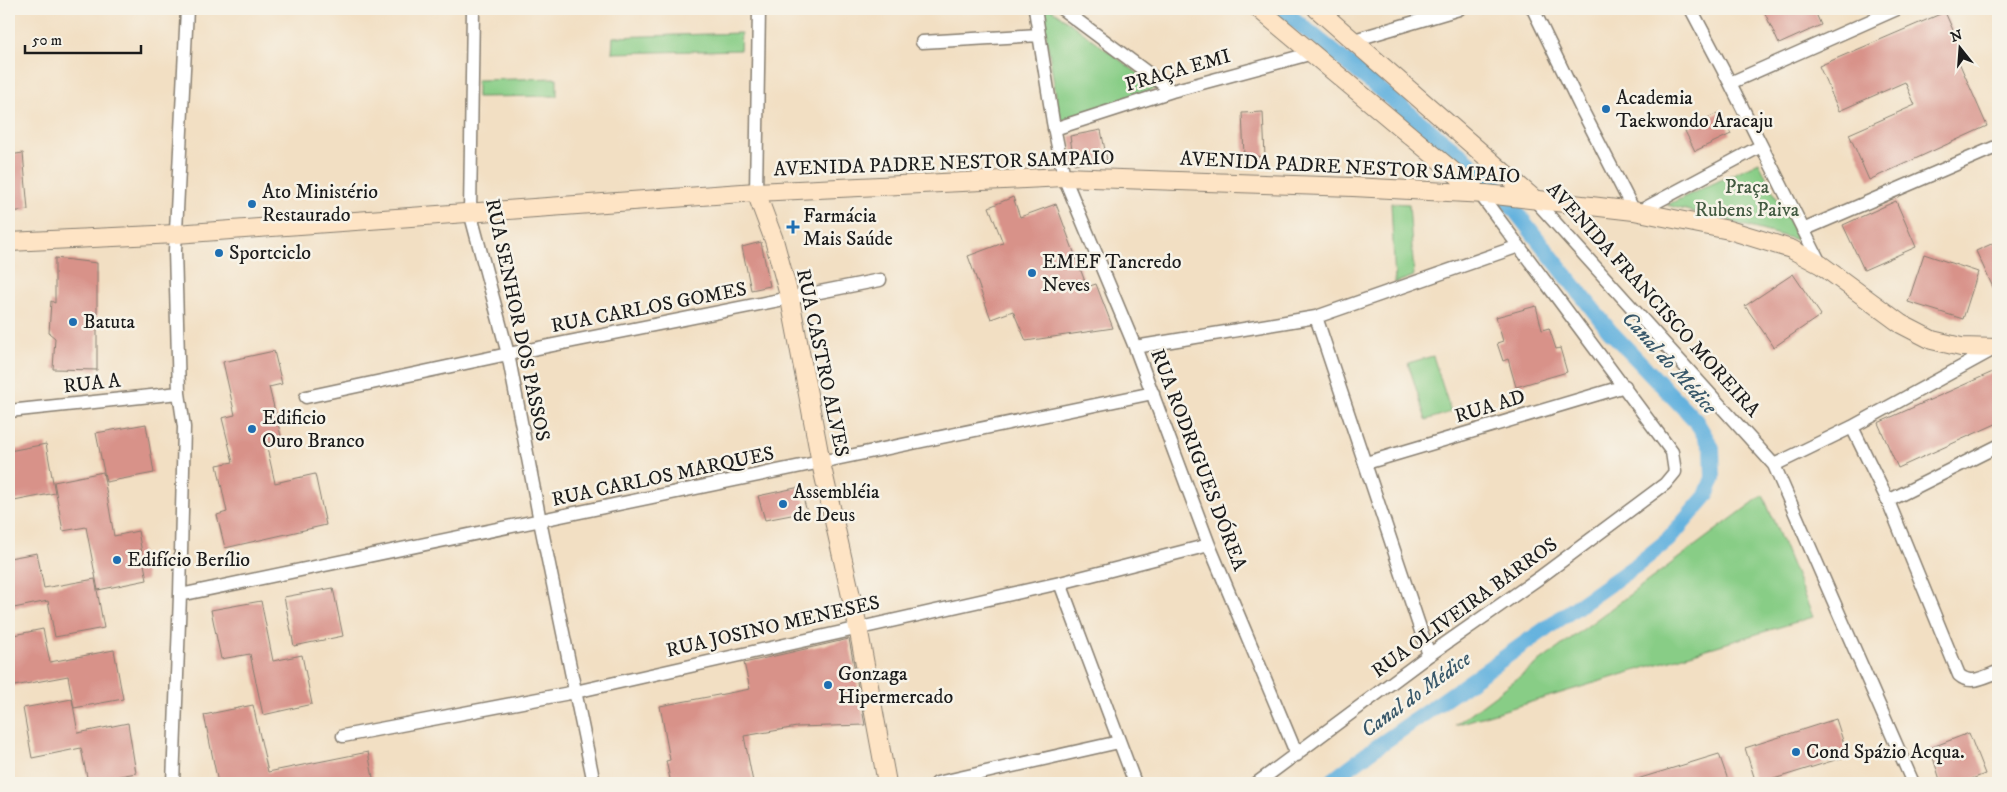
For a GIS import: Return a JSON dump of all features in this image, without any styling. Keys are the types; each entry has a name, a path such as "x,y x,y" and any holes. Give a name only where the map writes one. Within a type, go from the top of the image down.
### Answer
{"main road":[{"path":"1259,9 1483,194"},
{"name":"AVENIDA FRANCISCO MOREIRA","path":"1317,9 1530,198"},
{"name":"AVENIDA PADRE NESTOR SAMPAIO","path":"9,242 176,234 756,192 1064,177 1353,187 1530,198 1636,211 1728,230 1791,249 1821,265 1901,324 1932,340 1961,347 1996,348"},
{"name":"RUA CASTRO ALVES","path":"756,192 774,240 790,299 821,463 858,627 887,783"}],"street":[{"path":"173,783 184,426 179,394 175,251 187,9"},
{"name":"RUA SENHOR DOS PASSOS","path":"473,9 470,212 508,354 574,692 594,783"},
{"name":"RUA CASTRO ALVES","path":"756,192 759,9"},
{"name":"RUA RODRIGUES DÓREA","path":"1035,9 1054,129 1064,177 1136,347 1209,545 1297,755"},
{"path":"1062,9 1172,91"},
{"path":"1354,40 1459,9"},
{"path":"1533,9 1581,108 1636,211 1761,146"},
{"path":"1691,9 1821,265"},
{"path":"1730,83 1897,9"},
{"path":"922,42 1038,35"},
{"name":"PRAÇA EMI","path":"1054,129 1172,91 1313,53"},
{"path":"1803,230 1998,146"},
{"path":"1483,194 1519,246 1625,386"},
{"name":"AVENIDA FRANCISCO MOREIRA","path":"1530,198 1774,465 1913,783"},
{"path":"1136,347 1316,317 1519,246"},
{"name":"RUA CARLOS GOMES","path":"306,397 508,354 880,280"},
{"path":"1316,317 1429,655"},
{"path":"1774,465 1852,427 1996,348"},
{"name":"RUA OLIVEIRA BARROS","path":"1257,783 1429,655 1538,578 1665,484 1675,472 1672,452 1625,386"},
{"name":"RUA AD","path":"1366,463 1625,386"},
{"name":"RUA CARLOS MARQUES","path":"180,595 1153,393"},
{"name":"RUA A","path":"9,412 179,394"},
{"path":"1852,427 1888,501 1959,675 1964,680 1972,681 1998,672"},
{"path":"1888,501 1998,446"},
{"name":"RUA JOSINO MENESES","path":"344,736 574,692 1060,583 1209,545"},
{"path":"1060,583 1135,783"},
{"path":"937,783 1119,742"}],"green space":[{"path":"1042,9 1051,9 1158,88 1060,121"},
{"path":"741,33 740,50 612,53 613,37"},
{"path":"557,78 557,96 477,97 477,80"},
{"name":"Praça Rubens Paiva","path":"1759,162 1798,240 1667,205"},
{"path":"1391,203 1409,204 1414,276 1395,283"},
{"path":"1433,356 1451,412 1426,420 1408,363"},
{"path":"1763,495 1813,617 1455,725"}],"building":[{"path":"1763,9 1814,9 1821,25 1779,44"},
{"path":"1945,12 1965,57 1958,60 1987,126 1869,180 1849,134 1915,105 1905,82 1839,111 1819,66"},
{"path":"1263,112 1265,157 1244,156 1242,113"},
{"path":"1720,112 1731,134 1695,151 1684,129"},
{"path":"1101,130 1107,160 1074,164 1070,136"},
{"path":"23,153 28,210 9,212 9,155"},
{"name":"EMEF Tancredo Neves","path":"1013,197 1020,217 1056,204 1087,287 1096,284 1113,328 1026,341 1013,311 991,319 968,256 1003,243 989,207"},
{"path":"1896,201 1916,247 1864,270 1843,225"},
{"path":"1998,241 1998,298 1976,251"},
{"path":"761,242 770,286 751,290 742,247"},
{"path":"1924,254 1978,272 1963,319 1908,302"},
{"name":"Batuta","path":"55,258 97,263 97,370 53,369 55,338 49,333 51,301 55,303"},
{"path":"1793,274 1821,315 1774,347 1745,306"},
{"path":"1536,306 1542,330 1549,328 1556,349 1560,348 1567,372 1516,387 1508,359 1503,361 1497,343 1503,341 1496,317"},
{"path":"274,351 282,384 269,387 282,440 266,443 275,483 315,474 326,525 225,548 217,515 227,512 217,465 233,462 222,418 235,415 223,362"},
{"path":"1995,371 1998,378 1998,423 1898,468 1878,423"},
{"path":"146,424 154,473 106,482 96,433"},
{"path":"46,444 55,493 9,502 9,451"},
{"path":"103,472 114,536 138,531 147,580 98,590 86,527 63,531 54,482"},
{"name":"Assembléia de Deus","path":"800,487 807,512 765,520 758,496"},
{"path":"37,553 44,588 95,579 104,628 55,637 48,601 9,609 9,558"},
{"path":"333,588 343,636 294,646 284,597"},
{"path":"261,601 273,661 302,655 312,704 263,715 250,654 221,659 211,610"},
{"path":"43,629 50,662 114,650 123,699 74,708 68,676 9,687 9,636"},
{"path":"849,639 865,725 797,727 744,736 753,782 671,783 666,761 670,760 660,706 750,689 744,663"},
{"path":"72,699 78,733 128,723 136,773 88,782 81,748 32,758 23,708"},
{"path":"253,705 268,772 368,752 374,783 218,783 204,715"},
{"name":"Cond Spázio Acqua.","path":"1836,719 1848,756 1756,783 1745,748"},
{"path":"1969,733 1985,774 1961,783 1941,783 1930,748"},
{"path":"1719,754 1729,783 1635,783 1634,780"}],"waterway":[{"name":"Canal do Médice","path":"1281,9 1491,180 1609,330 1696,421 1712,448 1713,478 1706,496 1668,540 1638,564 1371,751 1329,783"}],"place":[{"name":"Academia Taekwondo Aracaju","path":"1606,109"},
{"name":"Ato Ministério Restaurado","path":"252,204"},
{"name":"Farmácia Mais Saúde","path":"793,227"},
{"name":"Sportciclo","path":"219,253"},
{"name":"EMEF Tancredo Neves","path":"1032,273"},
{"name":"Batuta","path":"73,322"},
{"name":"Edificio Ouro Branco","path":"252,429"},
{"name":"Assembléia de Deus","path":"783,504"},
{"name":"Edifício Berílio","path":"117,560"},
{"name":"Gonzaga Hipermercado","path":"828,685"},
{"name":"Cond Spázio Acqua.","path":"1796,752"}]}
